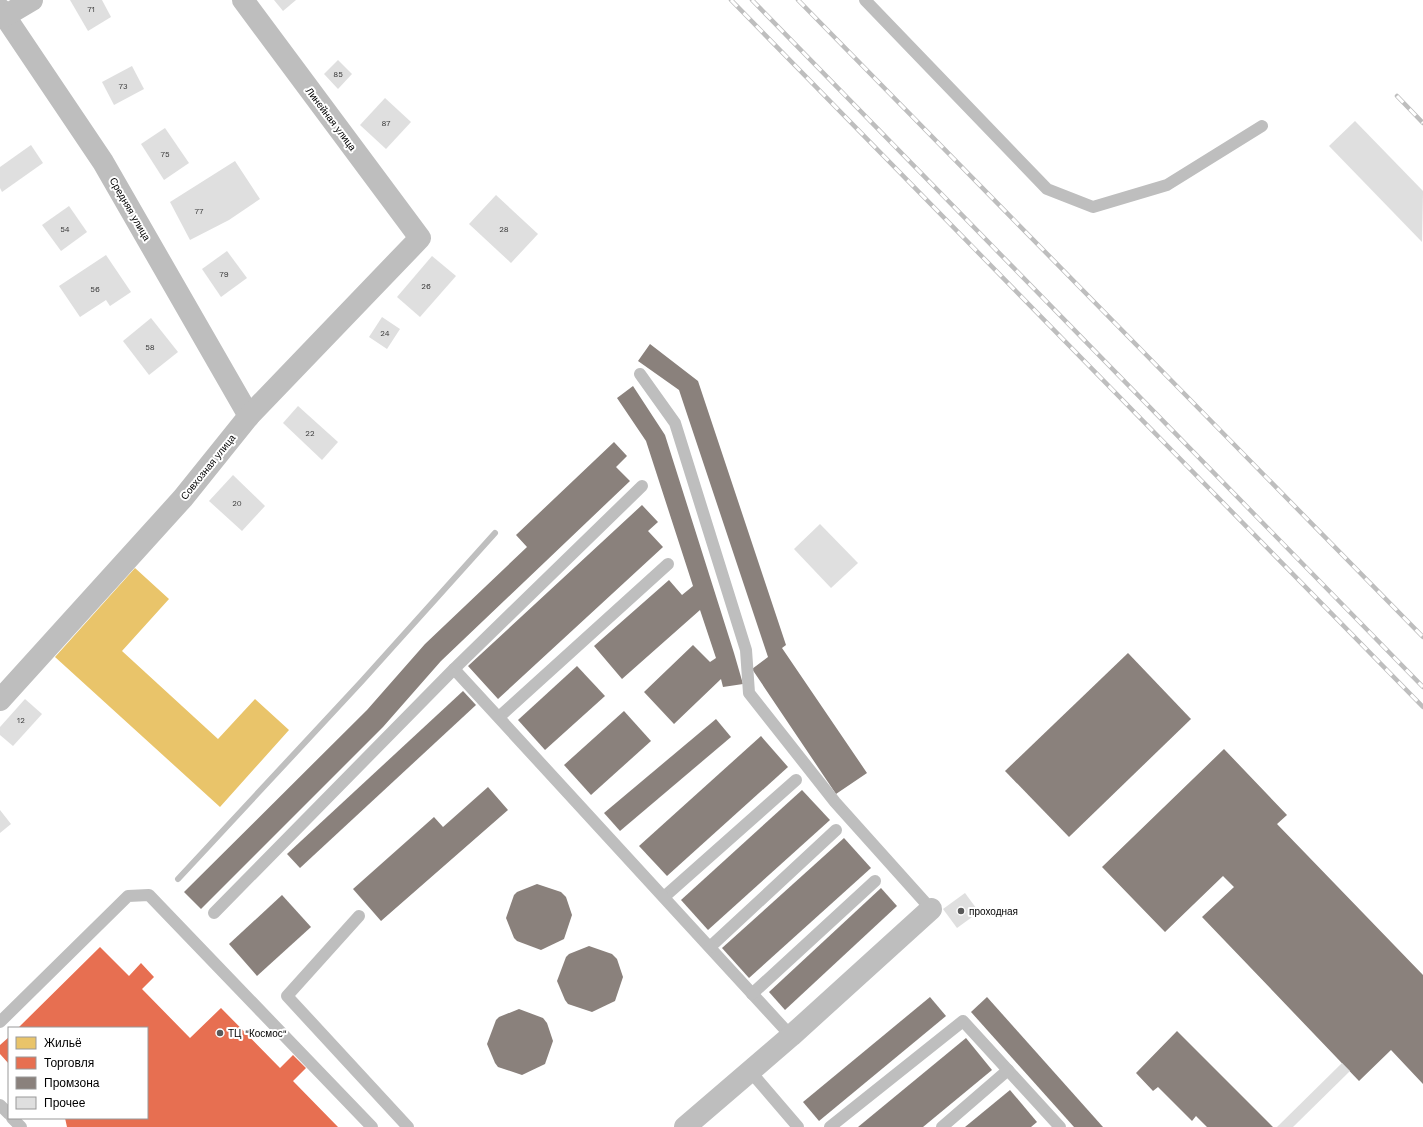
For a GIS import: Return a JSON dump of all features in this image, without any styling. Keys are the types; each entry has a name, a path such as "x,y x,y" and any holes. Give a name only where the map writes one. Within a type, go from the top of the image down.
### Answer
{"street":[{"path":"2,12 32,0"},
{"name":"Линейная улица","path":"242,0 420,238"},
{"name":"Средняя улица","path":"2,12 103,162 249,416"},
{"name":"Совхозная улица","path":"0,700 183,498 249,416 420,238"},
{"path":"685,1127 791,1036 931,909"}],"lane":[{"path":"865,0 1047,189 1093,208 1167,185 1262,126"},
{"path":"640,374 675,423 746,650 749,693 835,802 931,909"},
{"path":"214,913 454,668 642,486"},
{"path":"499,717 668,564"},
{"path":"454,668 791,1036"},
{"path":"664,897 796,780"},
{"path":"710,947 836,830"},
{"path":"752,994 875,881"},
{"path":"0,1022 128,896 149,894 372,1127"},
{"path":"359,916 287,996 408,1127"},
{"path":"830,1127 963,1021 1008,1070 1054,1125"},
{"path":"942,1127 1008,1070"},
{"path":"750,1071 798,1127"},
{"path":"0,1105 8,1113"},
{"path":"13,1119 21,1127"}],"building: Жильё":[{"path":"135,568 169,599 122,651 218,739 255,699 289,730 220,807 55,657"}],"building: Торговля":[{"name":"ТЦ \"Космос\"","path":"100,947 129,976 141,963 154,977 142,989 190,1038 221,1008 280,1068 293,1055 306,1068 293,1081 338,1127 67,1127 65,1119 148,1119 148,1027 19,1027"},
{"path":"8,1038 8,1063 0,1054 0,1045"}],"building: Промзона":[{"path":"650,344 698,381 786,645 782,648 867,773 836,794 752,669 768,657 679,390 638,361"},
{"path":"633,386 665,435 743,684 723,687 721,679 674,724 644,692 693,645 710,662 716,658 700,610 622,679 594,646 669,580 682,595 693,586 646,441 617,398"},
{"path":"614,442 627,456 616,467 630,481 441,661 383,727 201,909 184,892 367,710 425,644 527,547 516,535"},
{"path":"642,505 658,522 648,531 663,547 498,699 468,666"},
{"path":"1128,653 1191,719 1069,837 1005,771"},
{"path":"577,666 605,696 545,750 518,720"},
{"path":"463,691 476,705 300,868 287,854"},
{"path":"624,711 651,741 591,795 564,765"},
{"path":"716,719 731,737 620,831 604,813"},
{"path":"761,736 788,767 667,876 639,846"},
{"path":"1224,749 1287,815 1277,824 1423,975 1423,1084 1391,1050 1359,1081 1202,917 1234,887 1223,876 1165,932 1102,867"},
{"path":"488,787 508,810 381,921 353,889 434,817 443,827"},
{"path":"802,790 830,820 708,930 681,900"},
{"path":"844,838 871,868 749,978 722,948"},
{"path":"537,884 561,892 566,897 572,915 564,939 541,950 517,941 514,938 506,918 514,895 517,892"},
{"path":"881,888 897,906 785,1010 769,992"},
{"path":"282,895 311,927 257,976 229,944"},
{"path":"589,946 612,954 617,959 623,977 615,1001 592,1012 568,1004 557,981 566,957 569,954"},
{"path":"930,997 946,1016 819,1121 803,1102"},
{"path":"987,997 1103,1127 1074,1127 971,1012"},
{"path":"519,1009 543,1018 547,1023 553,1041 545,1064 522,1075 498,1067 487,1044 496,1020 499,1017"},
{"path":"1177,1031 1273,1127 1207,1127 1196,1116 1192,1121 1158,1087 1153,1091 1136,1073"},
{"path":"966,1038 992,1070 923,1127 858,1127"},
{"path":"1010,1090 1037,1122 1031,1127 965,1127"}],"building: Прочее":[{"path":"70,0 102,0 111,17 88,31"},
{"path":"274,0 296,0 283,11"},
{"path":"338,60 352,74 338,89 324,74"},
{"path":"132,66 144,89 114,105 102,82"},
{"path":"385,98 411,122 386,149 360,125"},
{"path":"1355,121 1423,191 1422,242 1329,146"},
{"path":"165,128 189,163 164,180 141,144"},
{"path":"31,145 43,163 2,192 0,188 0,167"},
{"path":"235,161 260,199 229,220 190,240 170,202"},
{"path":"496,195 538,234 511,263 469,224"},
{"path":"69,206 87,232 61,251 42,225"},
{"path":"227,251 247,278 221,297 202,269"},
{"path":"106,255 131,292 110,306 106,300 80,317 59,286"},
{"path":"432,256 456,276 420,317 397,297"},
{"path":"382,317 400,329 387,349 369,337"},
{"path":"151,318 178,352 149,375 123,341"},
{"path":"298,406 338,442 322,460 283,423"},
{"path":"233,475 265,506 242,531 209,501"},
{"path":"820,524 858,563 831,588 794,549"},
{"path":"25,699 42,714 13,746 0,735 0,727"},
{"path":"0,810 11,824 0,833"},
{"name":"проходная","path":"965,893 979,912 957,928 943,909"},
{"path":"1342,1063 1350,1071 1293,1127 1277,1127"}],"waterway":[{"path":"178,879 362,681 495,533"}],"railway":[{"path":"731,0 1423,707"},
{"path":"752,0 1423,687"},
{"path":"798,0 1423,637"},
{"path":"1397,96 1423,123"}],"place":[{"name":"проходная","path":"961,911"},
{"name":"ТЦ \"Космос\"","path":"220,1033"}]}
